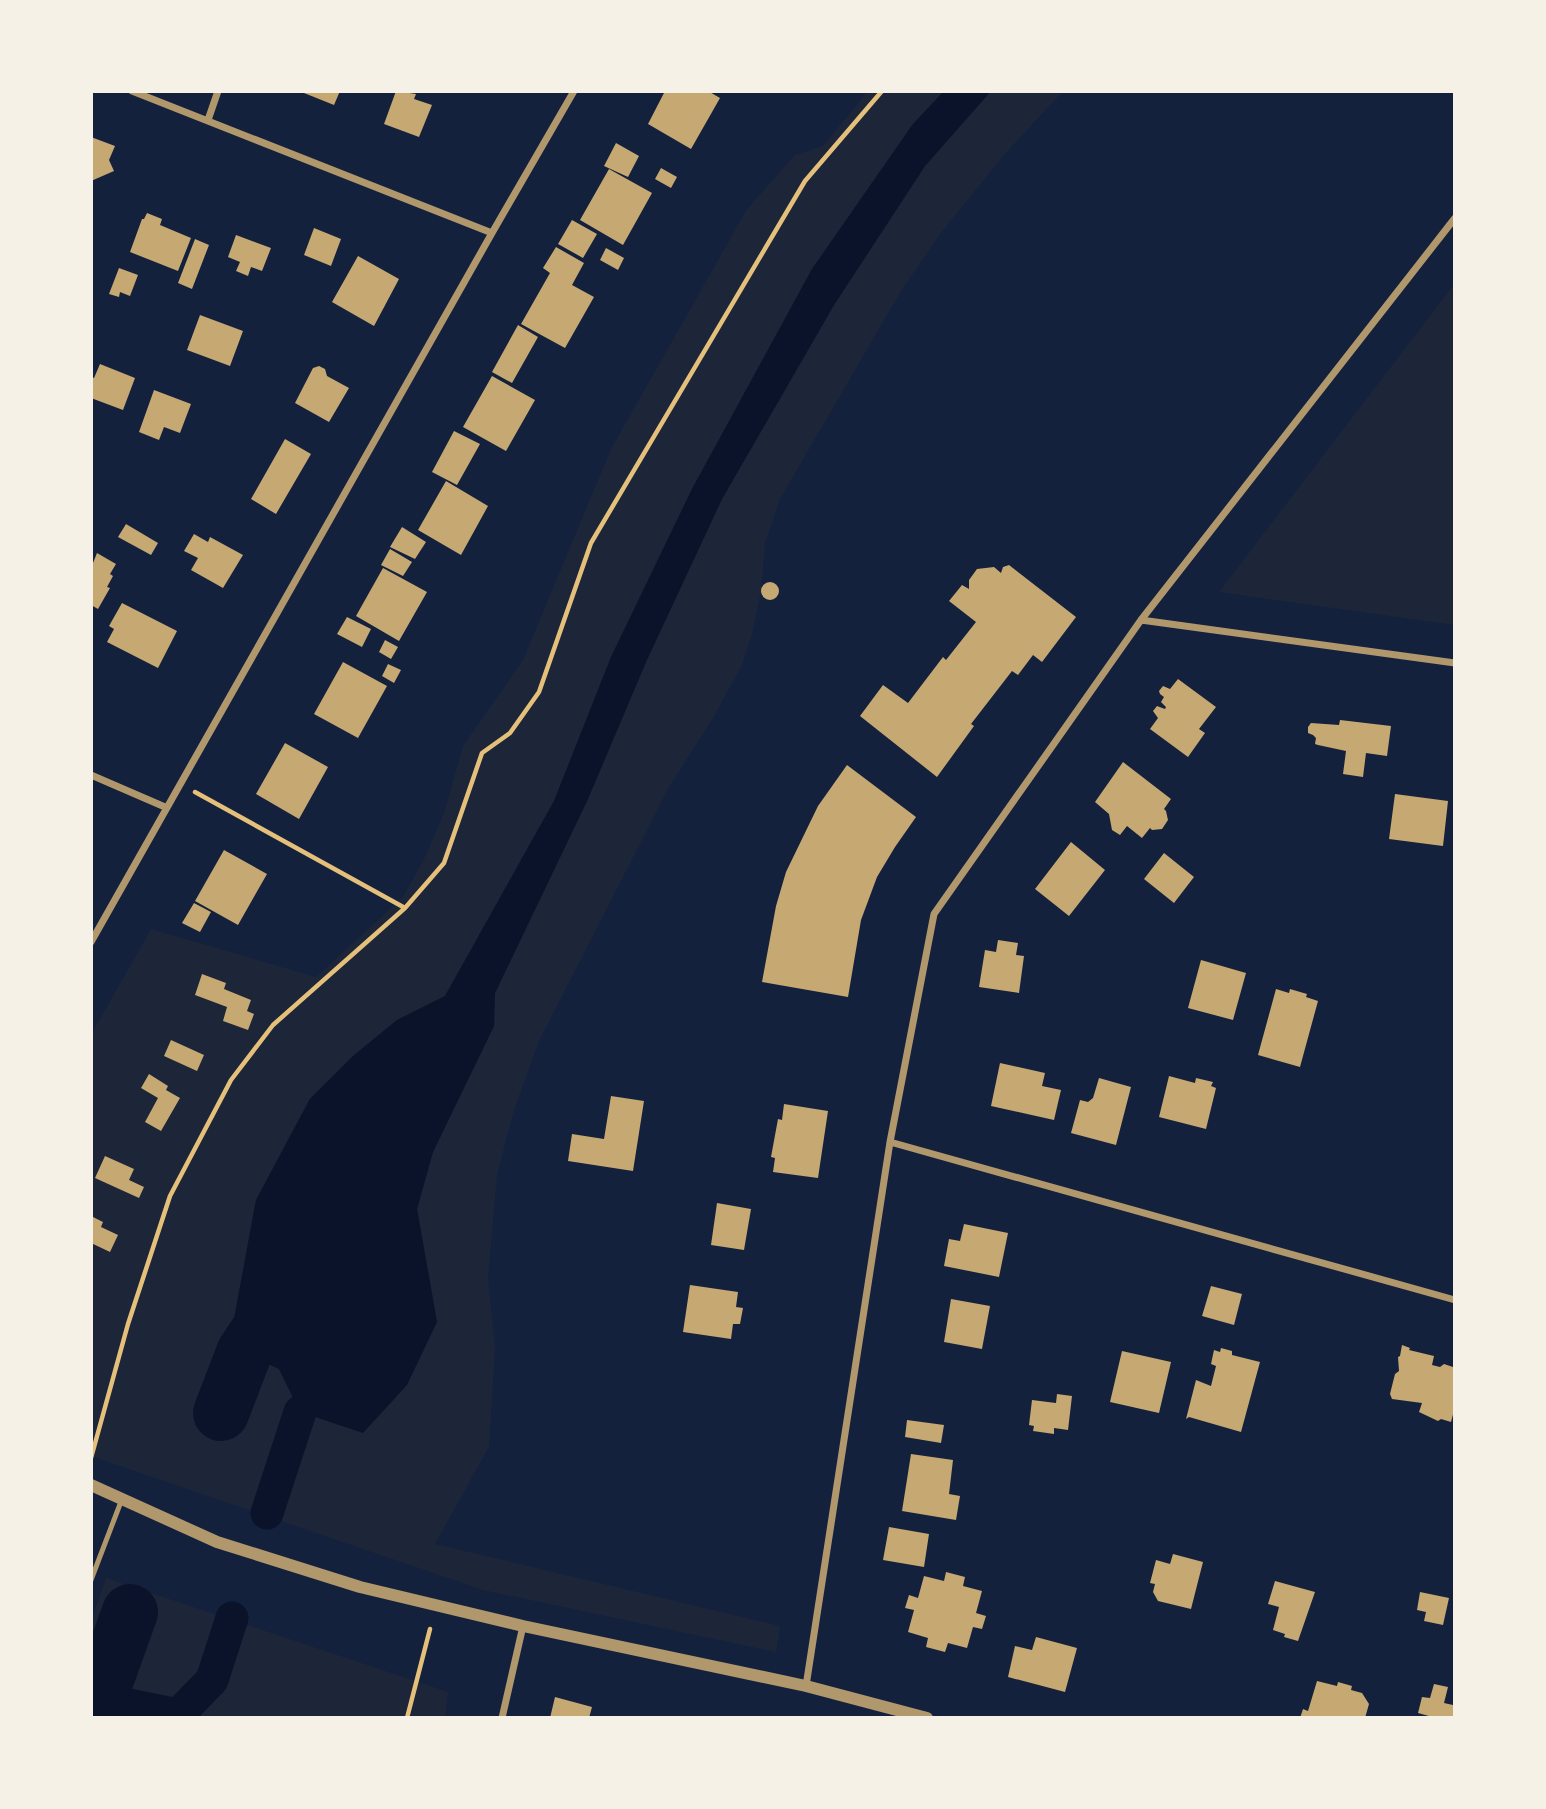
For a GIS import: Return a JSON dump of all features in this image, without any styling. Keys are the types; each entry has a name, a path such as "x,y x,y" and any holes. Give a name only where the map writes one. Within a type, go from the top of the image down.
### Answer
{"street":[{"path":"132,91 492,233"},
{"path":"208,120 218,91"},
{"path":"91,942 165,807 575,91"},
{"path":"806,1686 890,1142 933,914 1141,620 1455,218"},
{"path":"1141,620 1455,663"},
{"path":"91,775 165,807"},
{"path":"890,1142 1455,1300"},
{"path":"91,1485 217,1542 360,1587 523,1626 806,1686 927,1718"},
{"path":"502,1718 523,1626"}],"lane":[{"path":"91,1580 122,1499"}],"path":[{"path":"91,1458 128,1324 170,1196 231,1080 273,1025 405,908 444,863 482,753 510,733 539,692 591,543 805,181 883,91"},
{"path":"179,783 405,908"},
{"path":"407,1718 429,1629"}],"shaded area":[{"path":"868,91 944,91 913,124 812,269 692,489 611,657 554,801 445,996 397,1020 353,1056 310,1098 256,1200 229,1346 279,1369 300,1412 437,1322 417,1209 433,1152 494,1026 495,993 588,799 646,662 722,499 834,305 925,166 991,91 1063,91 1004,155 940,234 901,291 780,499 765,543 761,591 742,665 713,718 669,787 539,1041 514,1110 497,1175 488,1278 495,1347 489,1447 435,1544 780,1626 776,1652 483,1590 91,1456 91,1035 151,929 316,977 403,897 427,853 445,810 463,746 523,660 611,449 747,209 795,155 823,146"},
{"path":"944,91 991,91 925,166 834,305 722,499 646,662 588,799 495,993 494,1026 433,1152 417,1209 437,1322 407,1385 363,1433 300,1412 279,1369 229,1346 256,1200 310,1099 353,1056 397,1020 445,996 554,801 611,657 692,489 812,269 913,124"},
{"path":"1455,283 1455,625 1219,592"},
{"path":"106,1578 448,1692 445,1718 91,1718 91,1621"}],"building":[{"path":"299,91 340,91 334,105"},
{"path":"396,91 416,94 414,99 432,105 419,137 384,124"},
{"path":"665,91 708,91 720,98 691,149 648,124"},
{"path":"91,137 115,146 109,160 114,171 91,181"},
{"path":"616,143 639,156 628,177 604,166"},
{"path":"661,168 677,177 671,188 655,179"},
{"path":"609,169 652,193 623,245 580,220"},
{"path":"147,213 162,219 160,225 191,238 178,271 130,252 142,219"},
{"path":"572,220 597,234 583,258 558,244"},
{"path":"314,228 341,239 331,266 304,255"},
{"path":"236,235 271,248 262,271 251,267 248,276 236,271 240,262 228,257"},
{"path":"195,239 209,245 192,289 178,283"},
{"path":"556,247 584,263 572,285 594,297 565,348 521,324 550,273 543,268"},
{"path":"606,248 624,258 618,270 600,260"},
{"path":"358,256 399,279 374,326 332,302"},
{"path":"119,268 138,275 130,296 120,292 119,297 109,294"},
{"path":"200,315 243,331 230,366 187,350"},
{"path":"518,325 538,337 512,383 492,372"},
{"path":"100,364 135,378 123,410 91,398 91,377 94,378"},
{"path":"319,366 325,369 327,376 349,388 329,422 295,403 313,368"},
{"path":"492,376 535,400 506,451 463,427"},
{"path":"154,390 191,404 180,433 164,427 159,440 139,432"},
{"path":"454,431 480,444 457,485 432,472"},
{"path":"285,439 311,454 276,514 251,499"},
{"path":"446,481 488,506 461,555 418,530"},
{"path":"126,524 158,543 151,555 118,537"},
{"path":"402,527 426,542 415,559 390,547"},
{"path":"194,534 208,542 210,537 243,555 223,588 191,570 198,558 184,551"},
{"path":"390,549 412,562 403,576 381,565"},
{"path":"97,553 116,564 110,574 113,576 107,587 110,588 98,609 91,605 91,568"},
{"path":"1009,565 1076,617 1042,662 1033,655 1018,675 1012,671 971,724 974,726 937,777 860,716 883,685 908,703 943,657 946,660 976,622 949,601 962,585 969,589 969,580 977,569 994,567 1001,573 1003,567"},
{"path":"383,568 427,592 399,641 356,616"},
{"path":"770,582 776,585 779,591 776,597 770,600 764,597 761,591 764,585"},
{"path":"122,603 177,631 158,668 107,642 114,629 109,626"},
{"path":"347,617 371,629 362,647 337,634"},
{"path":"385,640 398,647 391,659 379,652"},
{"path":"343,662 387,686 358,738 314,714"},
{"path":"388,664 401,670 394,683 382,676"},
{"path":"1178,679 1216,707 1199,729 1205,733 1188,757 1150,729 1158,718 1153,711 1157,706 1166,707 1161,702 1164,697 1159,691 1163,686 1170,689"},
{"path":"1340,720 1391,726 1387,756 1366,753 1363,777 1343,774 1346,751 1315,744 1316,738 1308,733 1311,723 1339,725"},
{"path":"285,743 328,767 299,819 256,794"},
{"path":"1123,762 1171,799 1164,809 1168,820 1162,829 1150,828 1142,838 1127,826 1120,835 1112,830 1109,814 1095,802"},
{"path":"847,765 916,817 877,877 861,920 848,997 762,982 776,906 786,872 818,806"},
{"path":"1395,794 1448,801 1443,846 1389,839"},
{"path":"1071,842 1105,870 1069,916 1035,889"},
{"path":"224,850 267,874 238,925 195,901"},
{"path":"1164,853 1194,877 1174,903 1144,879"},
{"path":"194,903 211,912 200,932 182,923"},
{"path":"998,940 1018,943 1016,955 1024,956 1019,993 979,987 985,950 996,952"},
{"path":"1201,960 1246,973 1233,1020 1188,1008"},
{"path":"202,974 226,983 224,989 251,1000 247,1011 254,1014 248,1030 223,1021 227,1007 195,995"},
{"path":"1276,989 1289,993 1290,989 1307,994 1306,997 1318,1001 1300,1067 1258,1055"},
{"path":"171,1040 204,1055 197,1071 164,1056"},
{"path":"1000,1063 1045,1073 1042,1086 1061,1090 1054,1120 991,1106"},
{"path":"149,1074 168,1086 166,1090 180,1098 161,1131 145,1122 158,1098 141,1088"},
{"path":"1169,1076 1195,1083 1196,1078 1213,1082 1211,1086 1216,1088 1206,1129 1159,1117"},
{"path":"1099,1078 1131,1087 1116,1145 1071,1133 1080,1100 1088,1102 1093,1098"},
{"path":"611,1096 644,1101 633,1171 568,1161 572,1134 604,1139"},
{"path":"784,1104 828,1111 818,1178 773,1172 775,1158 771,1157 778,1119 782,1120"},
{"path":"105,1156 134,1169 129,1180 144,1187 139,1198 95,1178"},
{"path":"717,1203 751,1209 744,1250 711,1245"},
{"path":"91,1216 103,1222 101,1227 118,1235 110,1252 91,1243"},
{"path":"964,1224 1008,1233 999,1277 944,1266 949,1239 960,1241"},
{"path":"690,1285 738,1292 736,1307 743,1308 740,1324 733,1324 731,1339 683,1332"},
{"path":"1211,1286 1242,1294 1234,1325 1202,1316"},
{"path":"951,1299 990,1306 982,1349 944,1342"},
{"path":"1402,1345 1410,1348 1409,1350 1434,1356 1432,1365 1440,1367 1444,1364 1453,1367 1455,1407 1451,1422 1441,1419 1438,1421 1419,1412 1422,1403 1392,1399 1390,1394 1395,1374 1399,1371 1398,1357"},
{"path":"1221,1348 1232,1351 1232,1355 1260,1362 1241,1432 1189,1417 1186,1419 1196,1380 1211,1386 1216,1366 1211,1364 1214,1350 1220,1352"},
{"path":"1122,1351 1171,1362 1159,1413 1110,1402"},
{"path":"1057,1394 1072,1396 1068,1430 1054,1428 1054,1434 1033,1431 1034,1426 1029,1425 1032,1400 1056,1403"},
{"path":"907,1420 944,1425 941,1443 905,1437"},
{"path":"911,1454 953,1460 949,1494 960,1496 956,1520 902,1511"},
{"path":"889,1527 929,1534 924,1567 883,1560"},
{"path":"1173,1554 1203,1562 1191,1609 1158,1601 1153,1592 1155,1584 1150,1583 1156,1560 1170,1564"},
{"path":"946,1572 965,1577 963,1586 982,1591 976,1613 986,1616 982,1629 973,1627 967,1648 948,1643 945,1652 926,1647 928,1638 908,1632 914,1610 905,1608 909,1595 918,1598 924,1576 944,1581"},
{"path":"1275,1581 1315,1592 1298,1641 1273,1630 1279,1607 1268,1604"},
{"path":"1420,1592 1449,1598 1443,1625 1424,1621 1426,1612 1417,1610"},
{"path":"1036,1637 1077,1648 1065,1692 1008,1677 1015,1646 1032,1650"},
{"path":"1317,1681 1337,1686 1338,1682 1352,1686 1351,1690 1362,1693 1369,1704 1365,1718 1300,1718 1303,1709 1308,1711"},
{"path":"1434,1684 1448,1687 1444,1703 1453,1705 1455,1718 1436,1718 1418,1713 1422,1697 1430,1698"},
{"path":"555,1697 592,1707 589,1718 550,1718"}],"waterway":[{"path":"221,1413 244,1353 287,1288"},
{"path":"267,1513 300,1412"},
{"path":"92,1718 130,1612"},
{"path":"99,1699 178,1715 212,1680 232,1618"}]}
